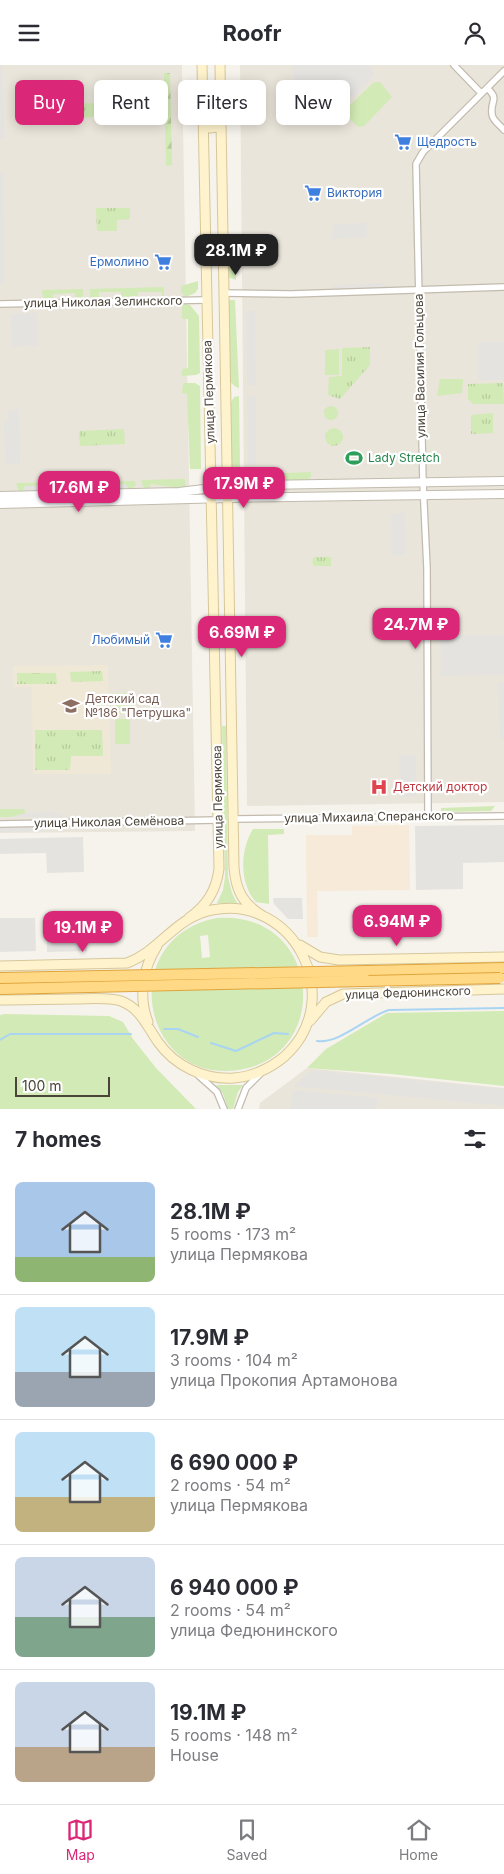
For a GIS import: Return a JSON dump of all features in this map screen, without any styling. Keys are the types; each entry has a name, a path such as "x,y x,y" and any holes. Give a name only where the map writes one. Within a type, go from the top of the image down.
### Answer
{"highway":[{"path":"0,978 502,973"},
{"path":"0,989 502,973"}],"main road":[{"name":"улица Пермякова","path":"202,65 202,80"},
{"name":"улица Пермякова","path":"220,65 220,80"},
{"name":"улица Пермякова","path":"188,918 207,903 216,885 219,869 203,125"},
{"path":"206,125 210,129 218,125"},
{"name":"улица Пермякова","path":"221,125 234,868 238,891 245,903 264,916"},
{"path":"203,141 207,135 212,133 218,135 222,140"},
{"path":"0,966 127,963 140,957 188,918 210,910 226,908 241,909 264,916 277,924 307,950 320,957 333,960 504,957"},
{"path":"0,1000 102,999 121,1001 137,1011 171,1056 186,1067 204,1075 229,1078 254,1074 272,1065 288,1052 300,1036 311,1008 312,983 305,958 289,935"},
{"path":"154,1035 144,1009 143,985 146,969 152,955 165,936"},
{"name":"улица Федюнинского","path":"300,1036 321,1006 331,998 343,994 504,989"}],"street":[{"path":"454,65 481,93"},
{"name":"улица Василия Гольцова","path":"428,817 427,569 423,496 416,170 418,160 423,152 504,71"},
{"path":"487,88 494,94 491,113 493,118 504,130"},
{"path":"224,293 291,294 504,287"},
{"name":"улица Николая Зелинского","path":"0,304 206,300"},
{"path":"0,496 179,493 212,488 260,485 504,481"},
{"path":"0,504 212,498 504,494"},
{"name":"улица Михаила Сперанского","path":"233,819 504,816"},
{"name":"улица Николая Семёнова","path":"0,824 218,820"},
{"path":"238,1109 246,1087 272,1065"},
{"path":"186,1067 214,1089 220,1096 224,1109"}],"shaded area":[{"path":"0,65 182,65 182,80 178,80 178,125 183,125 195,831 0,833"},
{"path":"0,65 2,65 5,138 0,138"},
{"path":"240,65 504,65 504,802 247,806 241,125 266,125 266,80 240,80"},
{"path":"292,65 369,65 375,75 350,100 350,80 294,80"},
{"path":"0,173 3,173 4,284 0,284"},
{"path":"368,223 367,237 332,239 333,224"},
{"path":"384,283 389,288 330,289 335,285"},
{"path":"246,311 255,311 256,385 247,385"},
{"path":"37,313 38,346 12,347 11,314"},
{"path":"478,342 504,342 504,380 478,380"},
{"path":"256,396 256,465 248,465 247,397"},
{"path":"19,409 20,464 5,464 4,424 9,419 7,411"},
{"path":"125,484 129,489 23,491 25,486"},
{"path":"405,513 406,555 391,555 390,514"},
{"path":"440,635 504,635 504,675 441,676"},
{"path":"108,665 111,774 33,774 32,687 13,687 13,666"},
{"path":"498,682 504,682 504,738 500,738"},
{"path":"399,755 416,755 416,796 399,797"},
{"path":"54,812 69,817 12,817 26,813"},
{"path":"409,825 410,890 317,891 318,937 307,937 306,835 352,835 352,826"},
{"path":"504,825 504,862 463,863 463,889 416,890 415,826"},
{"path":"48,826 45,831 0,832 0,827"},
{"path":"83,837 84,872 47,873 46,853 0,854 0,839"},
{"path":"273,898 302,898 303,919 288,919 274,904"},
{"path":"0,918 35,918 36,951 0,952"},
{"path":"87,920 87,951 47,952 46,921"},
{"path":"307,1068 504,1088 504,1109 259,1109 260,1103"},
{"path":"311,1070 504,1089 504,1106 294,1086"},
{"path":"293,1090 378,1098 376,1109 290,1109"}],"green space":[{"path":"164,73 170,73 172,165 166,166 165,125 168,125 168,80 164,80"},
{"path":"380,82 392,97 364,126 358,127 350,119 350,105 373,83"},
{"path":"94,103 94,117 84,118 84,104"},
{"path":"96,208 130,208 130,219 117,220 117,231 97,231"},
{"path":"229,243 235,243 236,280 227,277 226,261"},
{"path":"198,281 198,289 195,293 186,297 181,292 181,286"},
{"path":"164,287 164,296 162,296 162,292 138,292 138,296 121,297 121,292 99,292 99,297 90,297 90,289"},
{"path":"83,289 83,297 75,297 75,293 53,294 53,298 43,298 42,290"},
{"path":"230,300 235,300 239,388 230,382 227,303"},
{"path":"185,304 190,305 199,316 200,373 182,376 182,369 188,368 188,319 182,319 182,306"},
{"path":"370,347 370,365 340,399 328,395 329,377 342,376 342,348"},
{"path":"339,349 339,375 325,375 325,350"},
{"path":"440,379 463,379 462,393 437,396"},
{"path":"183,383 195,383 200,386 201,469 190,469 187,394 182,393"},
{"path":"503,383 504,404 473,404 468,399 468,384"},
{"path":"239,396 240,467 231,468 229,405 234,397"},
{"path":"328,406 334,406 338,413 334,420 328,420 324,416 324,410"},
{"path":"493,413 493,433 471,434 471,415"},
{"path":"334,428 340,431 343,437 340,443 334,446 328,443 325,437 328,431"},
{"path":"124,429 125,444 80,446 79,431"},
{"path":"311,472 311,477 307,480 263,481 260,479 260,474"},
{"path":"185,479 186,489 151,484 149,489 145,489 141,480"},
{"path":"135,481 136,485 132,489 129,489 125,484 25,486 23,491 19,492 16,483"},
{"path":"314,557 331,557 331,566 314,566 312,562"},
{"path":"102,671 103,681 71,682 70,672"},
{"path":"17,673 56,673 57,684 17,684"},
{"path":"115,693 134,693 134,714 115,714"},
{"path":"115,719 130,719 130,744 115,744"},
{"path":"222,726 226,726 228,877 237,903 217,903 223,890 225,877"},
{"path":"35,730 102,730 103,756 71,756 70,770 35,770"},
{"path":"495,806 491,811 441,812 441,808"},
{"path":"0,809 24,809 26,813 12,817 0,817"},
{"path":"253,829 284,829 284,834 268,835 269,904 256,902 250,894 244,876 244,856"},
{"path":"217,918 252,922 278,936 295,959 303,985 301,1013 290,1039 270,1059 239,1070 205,1069 179,1055 162,1034 153,1007 153,978 163,952 185,931","holes":["208,935 210,957 202,958 200,936"]},
{"path":"504,1011 504,1086 391,1074 307,1068 326,1049 387,1013"},
{"path":"0,1015 109,1016 123,1022 133,1039 156,1068 196,1109 0,1109"},
{"path":"216,1085 243,1085 238,1092 233,1109 228,1109 223,1094"}],"waterway":[{"path":"317,1041 335,1038 389,1010 504,1008"},
{"path":"164,1029 178,1029 198,1037"},
{"path":"211,1043 236,1051 274,1033 288,1034"},
{"path":"0,1040 10,1034 131,1034"}],"place":[{"name":"Щедрость","path":"403,142"},
{"name":"Виктория","path":"313,193"},
{"name":"Ермолино","path":"163,262"},
{"name":"Lady Stretch","path":"354,458"},
{"name":"Любимый","path":"164,640"},
{"name":"Детский сад №186 \"Петрушка\"","path":"71,706"},
{"name":"Детский доктор","path":"379,787"}]}
